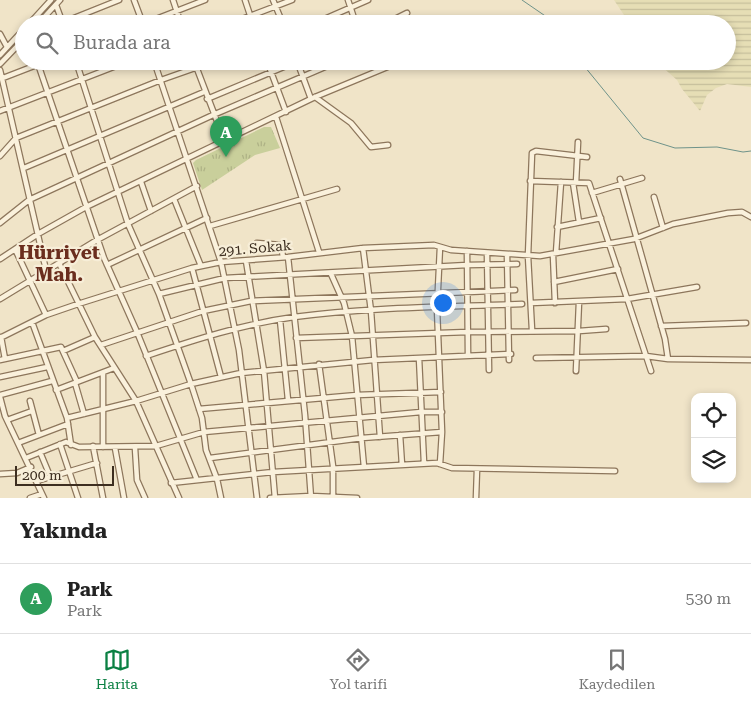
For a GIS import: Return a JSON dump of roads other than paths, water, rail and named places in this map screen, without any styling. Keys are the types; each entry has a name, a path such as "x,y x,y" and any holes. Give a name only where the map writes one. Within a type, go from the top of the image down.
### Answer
{"street":[{"path":"37,15 51,0"},
{"path":"47,15 60,0"},
{"path":"81,15 118,0"},
{"path":"134,0 140,15"},
{"path":"173,0 179,15"},
{"path":"167,15 205,0"},
{"path":"245,0 250,15"},
{"path":"273,0 279,15"},
{"path":"253,15 292,0"},
{"path":"348,0 353,15"},
{"path":"334,15 368,0"},
{"path":"56,5 59,15"},
{"path":"403,15 407,13"},
{"path":"0,34 7,47"},
{"path":"0,55 15,39"},
{"path":"0,64 15,48"},
{"path":"0,70 46,270"},
{"path":"3,78 22,70"},
{"path":"40,70 97,240 137,332 160,393 197,480"},
{"path":"78,70 128,224 158,294 191,384 199,409 210,458 218,479 221,498"},
{"path":"0,111 106,70"},
{"path":"157,70 197,186 225,278 242,373 247,429 257,498"},
{"path":"0,156 16,138 190,70"},
{"path":"197,70 225,142"},
{"path":"207,99 276,70"},
{"path":"300,70 313,98 351,123 371,147 388,145"},
{"path":"0,223 29,200 178,133 213,115 318,70"},
{"path":"0,259 38,234 86,207 188,160 313,98 380,70"},
{"path":"271,72 286,112"},
{"path":"24,168 204,92"},
{"path":"276,117 319,252"},
{"path":"578,142 575,183 578,222"},
{"path":"532,330 528,256 532,152 587,157"},
{"path":"592,193 620,181 642,178"},
{"path":"530,181 589,183 651,371"},
{"path":"620,181 661,326 668,359"},
{"path":"141,182 151,211"},
{"path":"555,302 554,254 561,182"},
{"path":"0,299 97,240 197,186"},
{"path":"210,226 336,189"},
{"path":"654,197 663,228"},
{"path":"174,199 201,266"},
{"name":"291. Sokak","path":"0,338 46,315 118,290 192,268 221,262 363,248 434,245 487,253 528,256 554,254 636,238 663,228 728,213 742,212 751,217"},
{"path":"107,265 207,218"},
{"path":"557,227 601,218"},
{"path":"256,243 281,246 286,257 290,275 293,317 306,423 311,497"},
{"path":"440,247 437,308 442,412 440,464"},
{"path":"363,248 371,311 380,437"},
{"path":"15,249 46,315"},
{"path":"467,251 468,355"},
{"path":"487,253 489,370"},
{"path":"507,254 509,360"},
{"path":"246,260 251,301 258,323 264,371 275,498"},
{"path":"59,263 96,337 136,402 179,498"},
{"path":"158,294 225,278 247,276 331,274 438,266 516,264"},
{"path":"192,268 222,377"},
{"path":"554,282 618,269"},
{"path":"331,274 344,303 352,336 364,467"},
{"path":"531,303 627,299 652,293 697,287"},
{"path":"101,345 203,311 251,301 515,290"},
{"path":"576,371 579,302"},
{"path":"146,356 235,328 293,317 371,311 522,304"},
{"path":"280,320 288,400"},
{"path":"32,322 67,421 71,445"},
{"path":"661,326 746,323"},
{"path":"296,338 437,332 578,331 606,329"},
{"path":"63,350 96,337"},
{"path":"0,338 3,360 60,346 76,383 84,414"},
{"path":"18,443 84,414 136,402 191,384 242,373 354,361 510,354"},
{"path":"536,358 646,356 668,359 751,360"},
{"path":"419,358 424,464"},
{"path":"320,364 333,469 333,497"},
{"path":"0,377 47,368"},
{"path":"56,390 114,368"},
{"path":"102,372 103,447"},
{"path":"30,498 43,496 31,467 7,420 0,399 52,381"},
{"path":"199,409 245,403 357,395 441,392"},
{"path":"30,400 39,435"},
{"path":"7,420 32,411"},
{"path":"26,458 66,442 79,447 135,448 156,446 204,432 327,422 379,415 442,412"},
{"path":"210,458 362,438 442,432"},
{"path":"400,435 402,465"},
{"path":"60,444 78,498"},
{"path":"93,446 104,498"},
{"path":"115,448 122,497"},
{"path":"135,448 136,480 145,498"},
{"path":"40,452 50,476"},
{"path":"37,481 97,463"},
{"path":"171,483 273,472 309,472 424,464 440,464 452,468 477,469 615,471"},
{"path":"0,474 17,473 31,467"},
{"path":"476,498 477,469"},
{"path":"270,498 357,498"}],"waterway":[{"path":"522,0 544,15"},
{"path":"587,70 643,138 675,148 717,147 743,152 751,151"}],"place":[{"name":"Park","path":"226,157"}],"district":[{"name":"Hürriyet Mah.","path":"59,263"}]}
